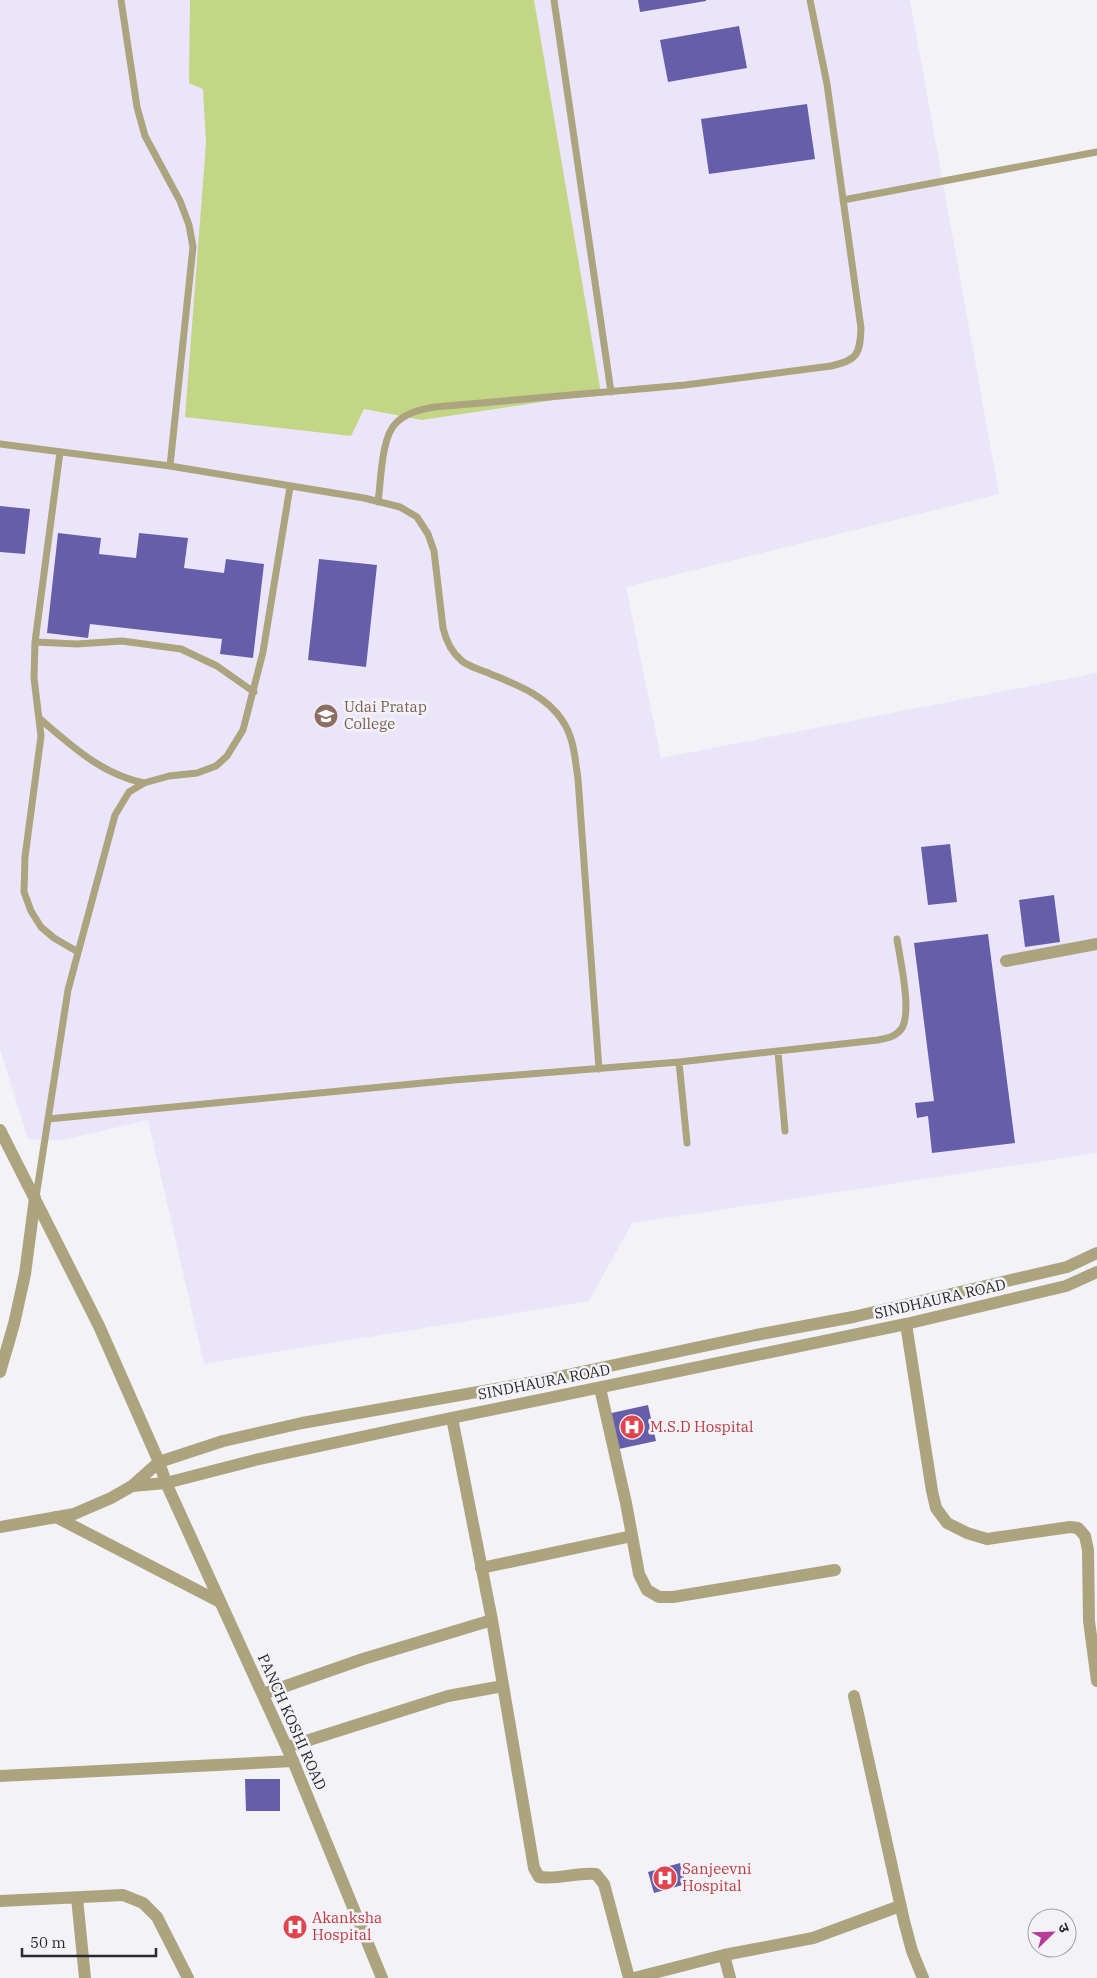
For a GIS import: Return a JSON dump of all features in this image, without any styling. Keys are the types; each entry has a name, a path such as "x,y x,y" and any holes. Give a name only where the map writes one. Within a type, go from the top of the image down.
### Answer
{"street":[{"path":"1006,961 1097,944"},
{"name":"PANCH KOSHI ROAD","path":"0,1130 99,1326 159,1462 166,1483 294,1762 382,1978"},
{"path":"0,1372 14,1324 36,1198"},
{"path":"132,1486 159,1462 223,1441 302,1422 534,1382 929,1300 1067,1267 1097,1253"},
{"name":"SINDHAURA ROAD","path":"0,1526 74,1514 132,1486 166,1483 255,1460 906,1324 1066,1286 1097,1272"},
{"path":"906,1324 936,1508 947,1523 967,1533 987,1539 1070,1527 1078,1528 1085,1536 1088,1550 1089,1621 1097,1681"},
{"path":"600,1388 639,1574 647,1590 659,1597 673,1597 835,1570"},
{"path":"452,1418 492,1620 534,1868 539,1877 549,1879 585,1873 596,1874 604,1884 629,1978"},
{"path":"56,1517 220,1602"},
{"path":"481,1568 632,1536"},
{"path":"262,1694 363,1659 492,1620"},
{"path":"287,1747 448,1696 503,1686"},
{"path":"854,1696 900,1906 912,1951 923,1978"},
{"path":"0,1776 294,1762"},
{"path":"0,1901 123,1896 143,1903 157,1917 188,1978"},
{"path":"78,1898 85,1978"},
{"path":"634,1978 724,1955 813,1938 900,1906"},
{"path":"724,1955 730,1978"}],"lane":[{"path":"121,0 137,107 145,136 180,200 189,225 194,248 170,466"},
{"path":"554,0 611,392"},
{"path":"378,502 386,440 395,424 419,409 686,385 831,366 846,363 855,357 860,345 861,328 827,84 810,0"},
{"path":"843,200 1097,152"},
{"path":"0,444 170,466 378,502 400,507 417,517 428,534 434,551 443,628 453,652 463,662 522,687 546,702 563,721 573,744 578,779 599,1069"},
{"path":"60,452 35,642 34,678 41,736 25,857 24,892 31,910 41,927 54,938 78,952"},
{"path":"36,1198 68,990 115,815 129,792 144,783 169,776 197,773 216,766 227,756 244,730 263,652 290,487"},
{"path":"35,642 77,644 122,641 181,650 218,666 254,692"},
{"path":"40,719 82,754 109,771 124,779 144,783"},
{"path":"48,1119 444,1081 679,1062 884,1039 895,1035 901,1029 905,1019 906,1007 897,939"},
{"path":"778,1052 785,1131"},
{"path":"679,1062 687,1143"}],"shaded area":[{"name":"Udai Pratap College","path":"0,0 910,0 999,494 626,587 661,758 1097,673 1097,1153 632,1223 589,1301 204,1364 148,1120 63,1140 28,1139 0,1049"}],"green space":[{"path":"190,0 534,0 601,393 422,420 364,409 351,436 185,417 206,143 203,89 189,83"}],"building":[{"path":"638,0 706,0 706,1 640,12"},
{"path":"739,26 747,68 668,82 660,40"},
{"path":"807,104 815,159 709,174 701,119"},
{"path":"0,506 30,509 25,554 0,552"},
{"path":"58,533 101,538 99,554 136,558 139,533 188,538 184,568 224,573 226,559 264,564 253,658 220,654 222,639 90,624 88,638 47,633"},
{"path":"319,559 377,565 366,667 308,660"},
{"path":"950,844 957,902 928,905 921,847"},
{"path":"1054,895 1060,942 1025,947 1019,900"},
{"path":"988,934 1015,1143 932,1153 928,1116 917,1118 915,1103 934,1101 914,943"},
{"path":"648,1405 656,1441 614,1450 607,1414"},
{"path":"245,1779 280,1779 280,1811 246,1811"},
{"path":"680,1863 686,1884 654,1893 648,1872"},
{"path":"302,1921 305,1929 288,1934 286,1925"}],"place":[{"name":"Udai Pratap College","path":"326,716"},
{"name":"M.S.D Hospital","path":"632,1427"},
{"name":"Sanjeevni Hospital","path":"665,1878"},
{"name":"Akanksha Hospital","path":"295,1927"}]}
